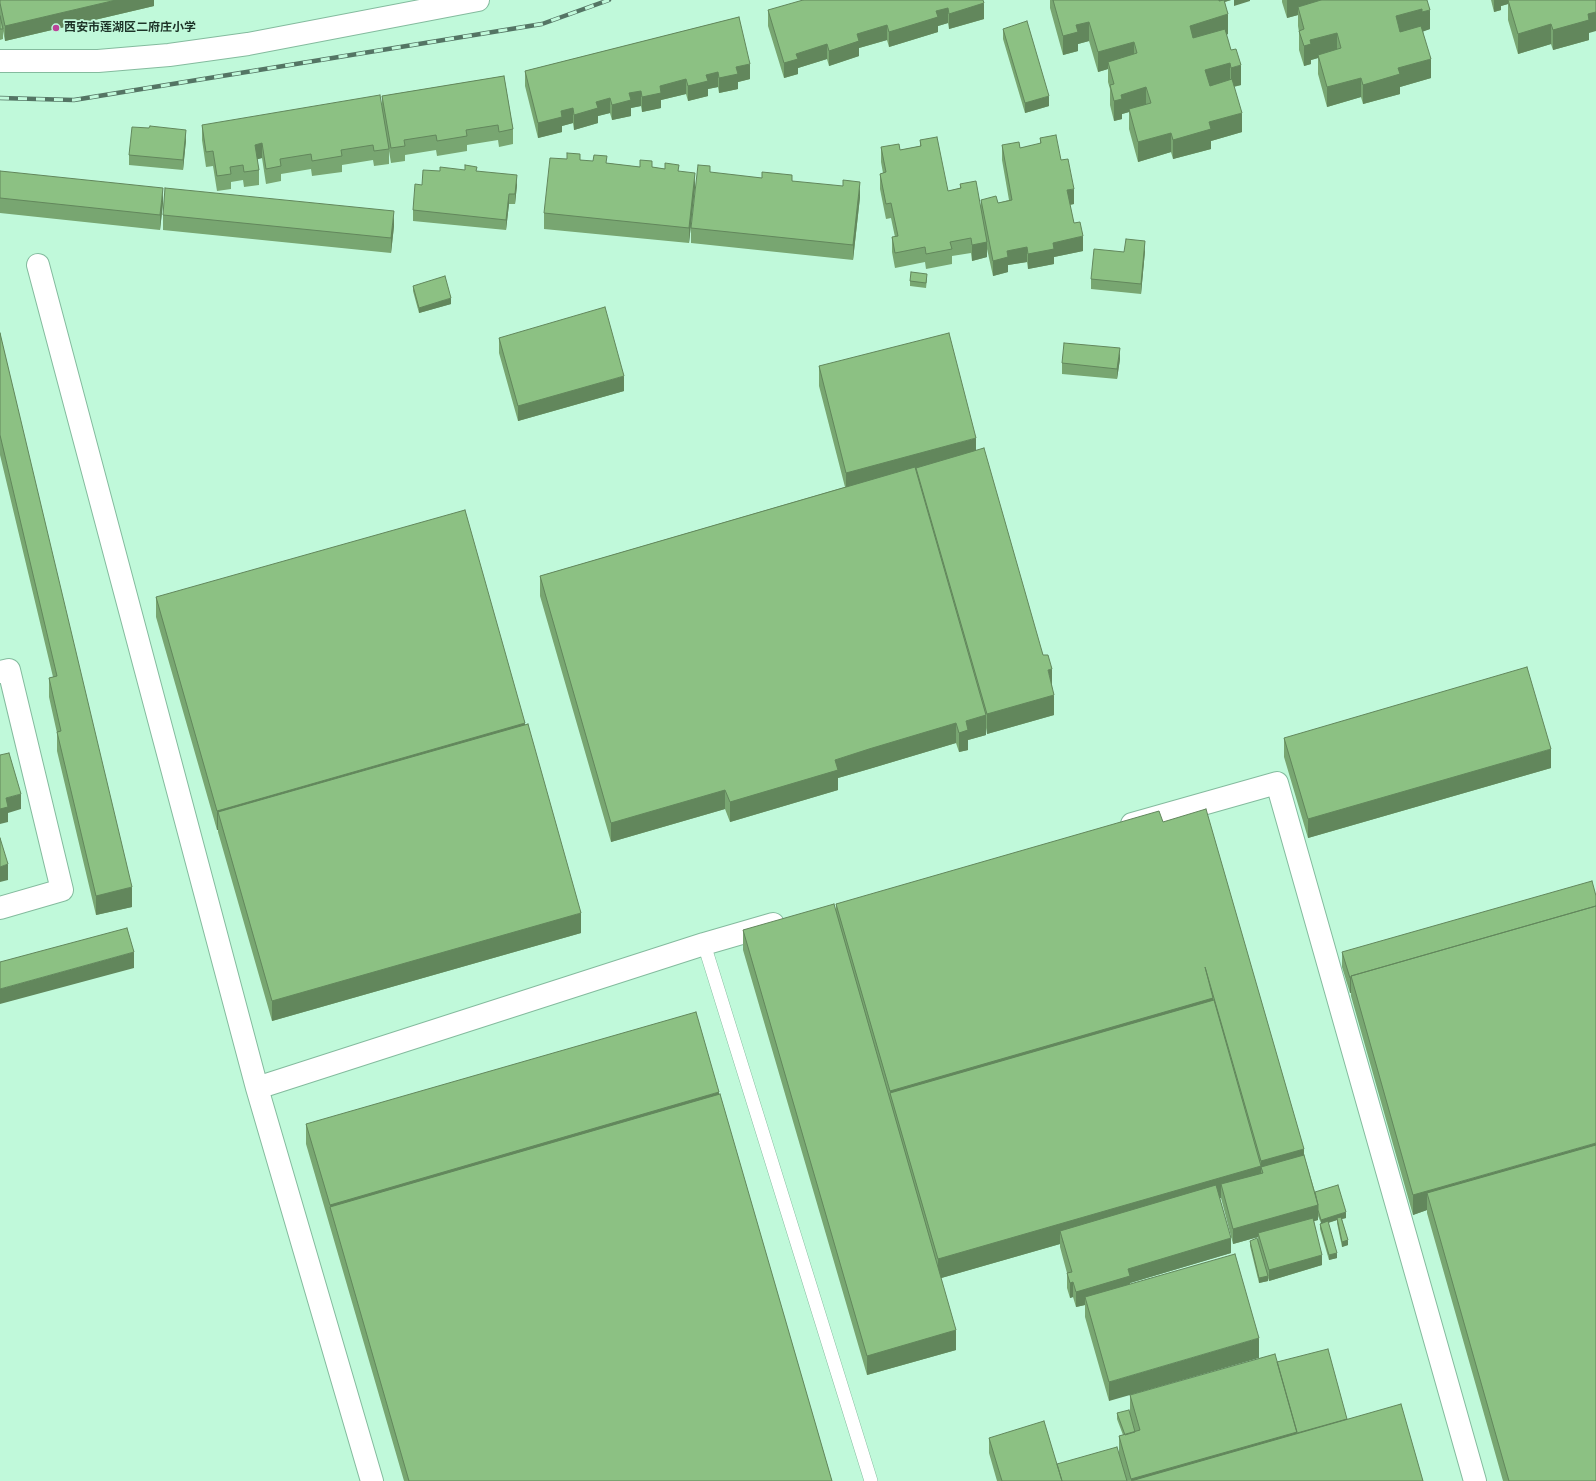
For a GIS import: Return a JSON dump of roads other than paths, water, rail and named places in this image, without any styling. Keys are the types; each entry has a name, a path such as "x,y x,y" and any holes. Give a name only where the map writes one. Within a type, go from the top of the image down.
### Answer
{"street":[{"path":"0,60 98,61 169,55 248,44 478,0"},
{"path":"38,265 258,1088 372,1481"},
{"path":"0,672 9,670 62,890 0,908"},
{"path":"1116,828 1277,783 1474,1481"},
{"path":"258,1088 704,944 796,918"}],"lane":[{"path":"704,944 871,1481"}],"railway":[{"path":"0,98 74,100 542,24 609,0"}],"place":[{"name":"西安市莲湖区二府庄小学","path":"56,28"}]}
